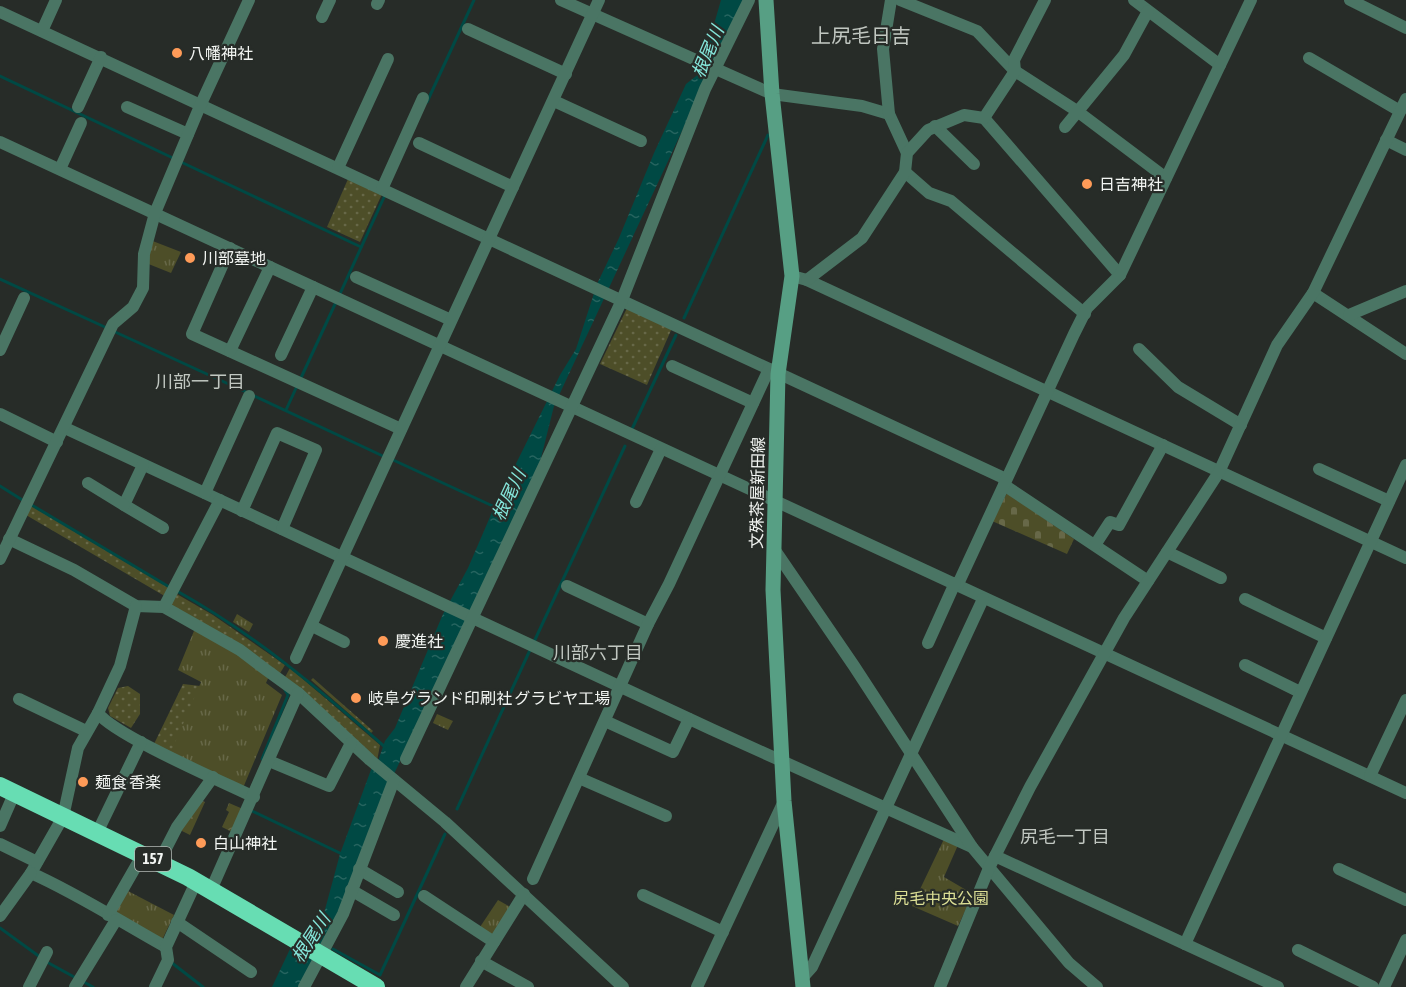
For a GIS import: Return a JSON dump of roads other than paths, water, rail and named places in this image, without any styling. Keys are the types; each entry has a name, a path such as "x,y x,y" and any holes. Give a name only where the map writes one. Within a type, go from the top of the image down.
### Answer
{"highway":[{"name":"157","path":"7,790 151,858 376,987"}],"main road":[{"name":"文殊茶屋新田線","path":"766,0 772,94 800,278 773,372 775,500 773,590 784,801 803,982"}],"street":[{"path":"42,31 56,0"},
{"path":"0,559 65,428 113,324 133,307 143,288 144,254 155,213 200,106 249,0"},
{"path":"322,17 330,0"},
{"path":"561,0 772,94 862,106 889,114"},
{"path":"296,658 599,0"},
{"path":"406,759 571,408 714,68 749,0"},
{"path":"891,0 883,49 889,114 907,153"},
{"path":"900,0 977,31 1015,72 1077,111 1166,178"},
{"path":"984,118 1015,72 1014,60 1045,0"},
{"path":"1134,0 1220,65"},
{"path":"928,643 1087,308 1120,275 1251,0"},
{"path":"1350,0 1406,28"},
{"path":"1065,127 1124,55 1148,10"},
{"path":"0,12 616,297 1005,482 1148,581"},
{"path":"468,29 566,74"},
{"path":"78,107 101,57"},
{"path":"1309,58 1400,111"},
{"path":"338,168 388,60"},
{"path":"382,189 423,98"},
{"path":"940,987 995,856 1104,653 1219,472 1277,345 1313,293 1406,99"},
{"path":"554,100 642,141"},
{"path":"127,107 188,134"},
{"path":"800,278 862,238 904,172 907,153 917,140 935,126 964,115 984,118 1120,275"},
{"path":"60,169 81,123"},
{"path":"935,126 974,164"},
{"path":"1386,140 1406,150"},
{"path":"0,142 1406,793"},
{"path":"419,143 513,187"},
{"path":"904,172 929,193 951,201 1085,314"},
{"path":"230,248 192,334 401,429"},
{"path":"230,351 270,267"},
{"path":"356,277 452,320"},
{"path":"800,278 1406,558"},
{"path":"281,355 313,287"},
{"path":"1349,315 1406,291"},
{"path":"1313,293 1406,354"},
{"path":"0,350 24,298"},
{"path":"1139,348 1178,387 1240,425"},
{"path":"672,366 753,403"},
{"path":"532,879 719,474 753,403 773,372"},
{"path":"205,493 249,396"},
{"path":"0,414 57,442"},
{"path":"65,428 689,719 962,844 972,846"},
{"path":"242,511 277,433 316,450 282,529"},
{"path":"1095,545 1110,522 1119,525 1162,445"},
{"path":"636,502 661,449"},
{"path":"124,504 143,465"},
{"path":"1185,944 1406,465"},
{"path":"1319,469 1389,501"},
{"path":"88,483 164,528"},
{"path":"164,607 220,500"},
{"path":"9,539 74,570 136,606 164,607 240,651 298,693 351,743 445,822 623,987"},
{"path":"774,549 972,846 1070,963 1097,987"},
{"path":"1167,552 1221,578"},
{"path":"567,586 648,624"},
{"path":"803,982 983,599"},
{"path":"1245,599 1326,638"},
{"path":"0,916 34,867 63,817 74,762 86,731 98,713 120,666 136,606"},
{"path":"312,626 344,642"},
{"path":"1245,665 1300,692"},
{"path":"155,987 168,960 166,947 177,922 203,886 254,797 298,693"},
{"path":"19,699 86,731"},
{"path":"1370,776 1406,700"},
{"path":"98,713 103,720 141,742 254,797"},
{"path":"605,721 673,752 689,719"},
{"path":"97,833 141,742"},
{"path":"269,760 329,786 351,743"},
{"path":"75,987 112,917 151,858 177,827 213,777"},
{"path":"579,778 666,816"},
{"path":"304,987 311,949 338,924 394,780"},
{"path":"0,826 7,790"},
{"path":"697,987 784,801"},
{"path":"0,844 112,917 166,947"},
{"path":"995,856 1278,987"},
{"path":"359,869 398,892"},
{"path":"1339,869 1406,900"},
{"path":"351,890 394,915"},
{"path":"466,987 524,894"},
{"path":"643,895 723,932"},
{"path":"424,896 494,942"},
{"path":"177,922 251,972"},
{"path":"1384,987 1406,940"},
{"path":"1298,950 1373,987"},
{"path":"29,987 47,952"},
{"path":"481,961 528,987"}],"water":[{"name":"根尾川","path":"721,0 743,0 554,406 538,470 394,774 378,761 385,741 395,728 443,614 468,568 493,510 560,375 576,349 597,284 619,238 654,153 686,84 700,73"},
{"name":"根尾川","path":"372,767 389,781 340,912 321,945 304,936 313,931 323,917 340,854"},
{"path":"291,947 314,959 300,987 272,987"}],"waterway":[{"path":"427,102 474,0"},
{"path":"0,76 175,159"},
{"path":"684,318 768,135"},
{"path":"181,162 361,247"},
{"path":"339,296 385,195"},
{"path":"0,279 107,328"},
{"path":"300,380 336,302"},
{"path":"113,331 246,392"},
{"path":"632,429 676,335"},
{"path":"286,410 297,386"},
{"path":"252,395 385,457"},
{"path":"533,644 625,446"},
{"name":"根尾川","path":"391,459 497,508"},
{"path":"0,486 24,501"},
{"path":"30,504 171,588"},
{"path":"177,591 233,625 259,644 310,683 385,747"},
{"path":"457,809 530,650"},
{"path":"262,759 288,695 285,690"},
{"path":"252,811 344,855"},
{"path":"333,949 380,975 445,834"},
{"path":"0,928 40,957"},
{"path":"45,961 76,978"},
{"path":"172,963 203,987"},
{"path":"82,981 93,987"}],"place":[{"name":"八幡神社","path":"177,53"},
{"name":"日吉神社","path":"1087,184"},
{"name":"川部墓地","path":"190,258"},
{"name":"慶進社","path":"383,641"},
{"name":"岐阜グランド印刷社 グラビヤ工場","path":"356,698"},
{"name":"麺食 香楽","path":"83,782"},
{"name":"白山神社","path":"201,843"}],"district":[{"name":"上尻毛日吉","path":"861,36"},
{"name":"川部一丁目","path":"200,382"},
{"name":"川部六丁目","path":"598,653"},
{"name":"尻毛一丁目","path":"1065,837"}],"park label":[{"name":"尻毛中央公園","path":"941,898"}]}
